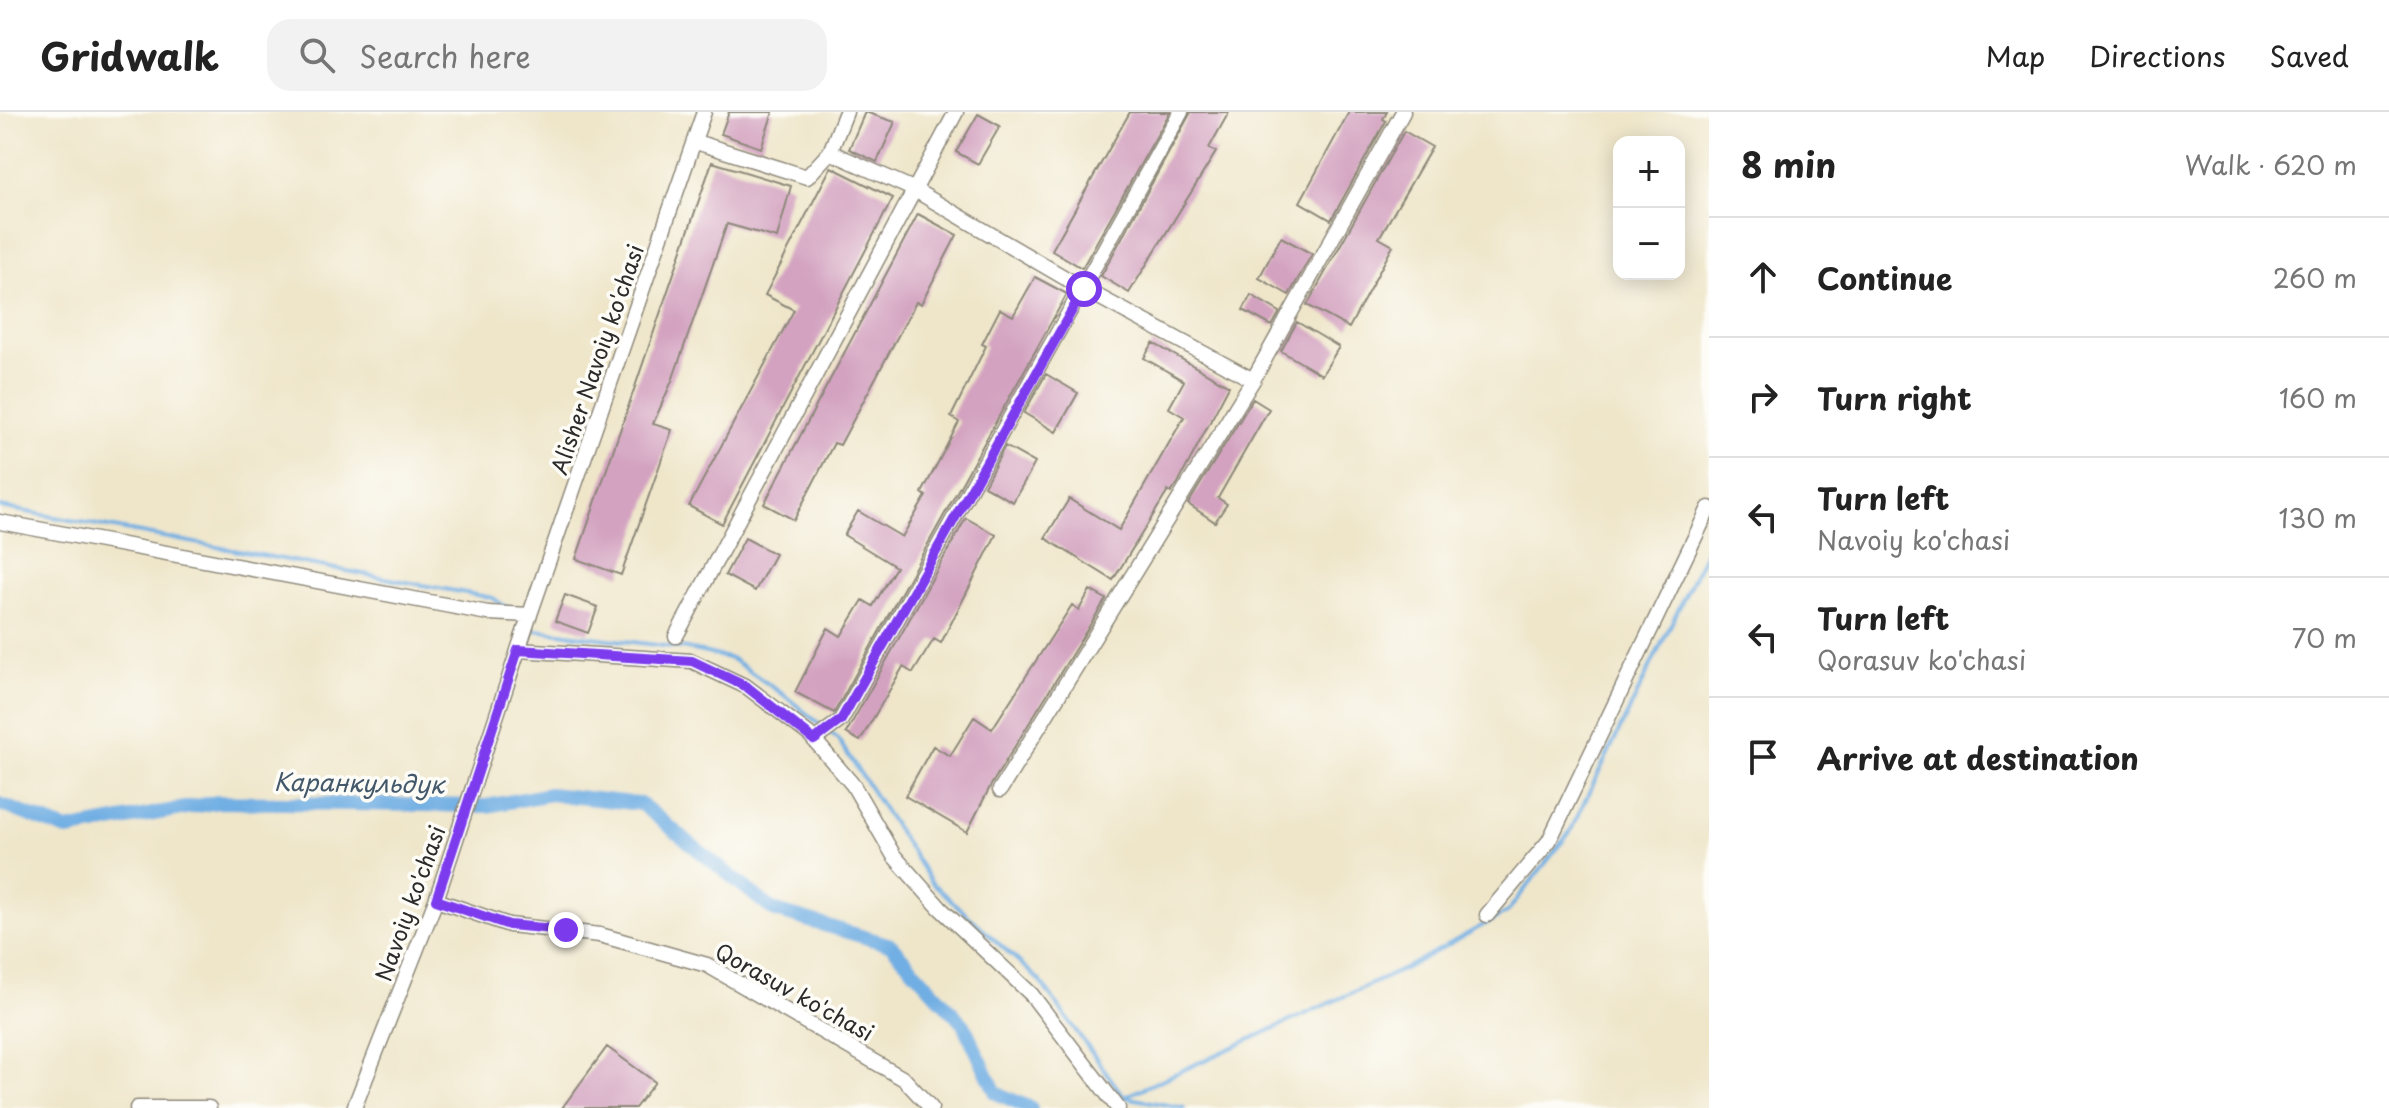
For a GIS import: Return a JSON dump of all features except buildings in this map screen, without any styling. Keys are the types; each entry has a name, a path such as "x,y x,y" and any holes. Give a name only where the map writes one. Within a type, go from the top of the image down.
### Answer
{"street":[{"name":"Alisher Navoiy ko'chasi","path":"529,618 704,112"},
{"path":"696,142 807,177 830,152 846,112"},
{"path":"676,636 956,112"},
{"path":"814,740 841,720 1181,112"},
{"path":"1000,790 1253,380 1403,112"},
{"path":"830,152 913,189 1084,289 1253,380"},
{"path":"1487,915 1549,841 1709,508"},
{"path":"0,522 488,613 529,618"},
{"name":"Navoiy ko'chasi","path":"354,1108 436,900 529,618"},
{"path":"518,650 692,661 747,687 814,740 853,785 894,856 940,908 1031,994 1118,1108"},
{"name":"Qorasuv ko'chasi","path":"436,900 509,925 600,935 707,965 904,1079 931,1108"},
{"path":"137,1108 209,1108"}],"waterway":[{"path":"0,507 493,598 507,608"},
{"path":"1124,1097 1404,969 1507,912 1570,832 1709,546"},
{"path":"530,626 535,630 689,649 732,659 784,695 837,738 932,883 1040,981 1124,1097 1184,1108"},
{"name":"Каранкульдук","path":"0,804 67,830 218,802 487,806 550,794 641,804 773,910 891,945 964,1025 996,1093 1031,1108"}],"route":[{"path":"566,930 509,925 436,900 518,650 692,661 747,687 814,740 841,720 1084,289"}]}
